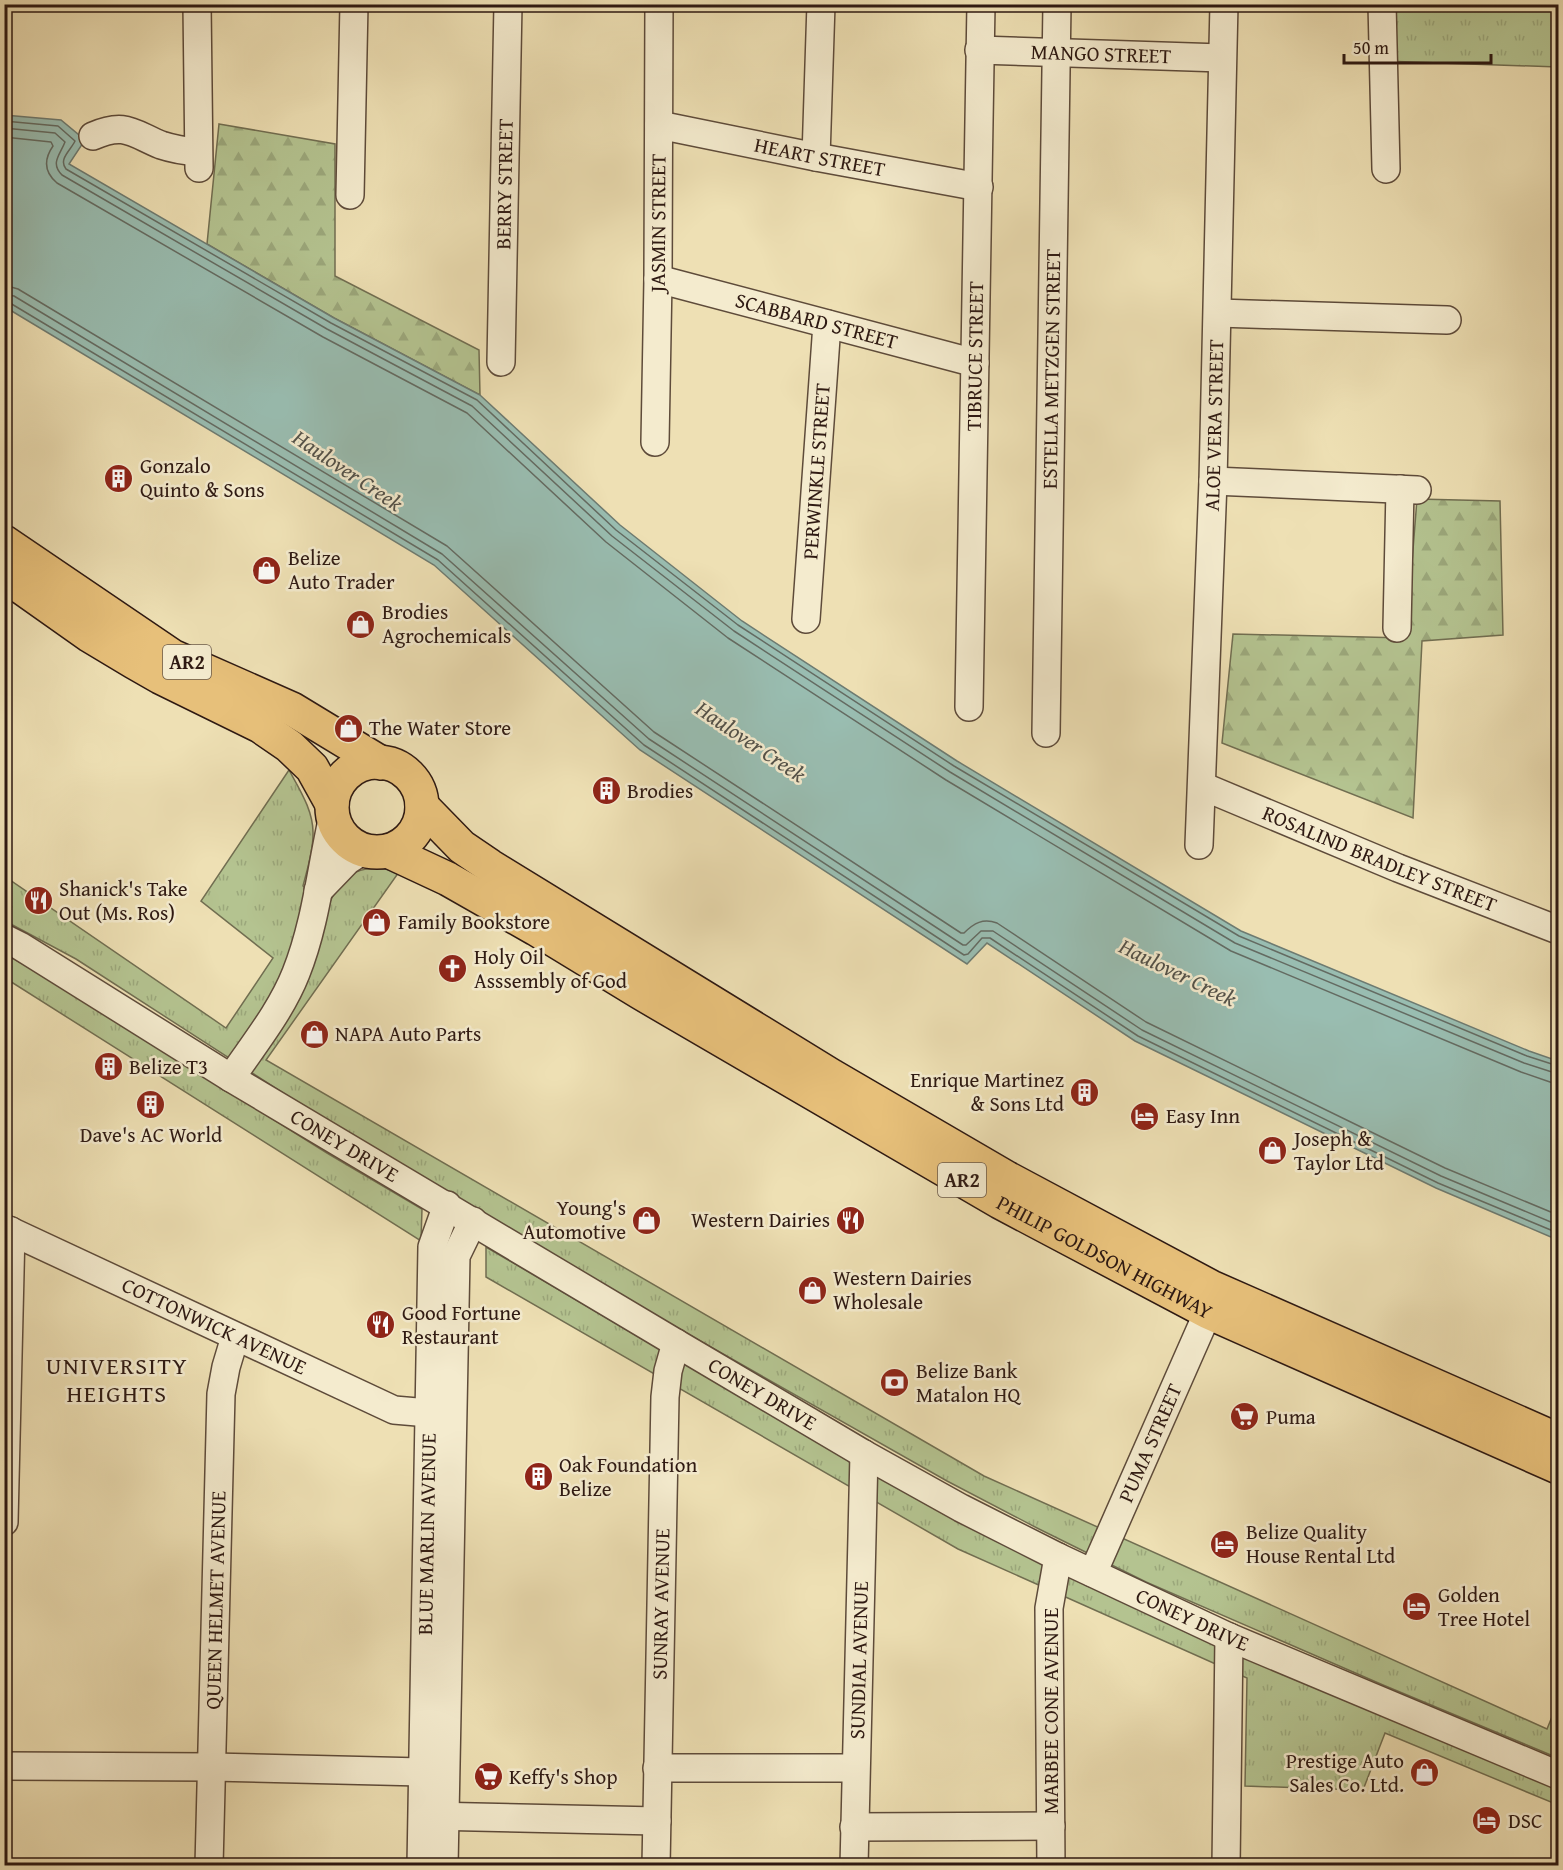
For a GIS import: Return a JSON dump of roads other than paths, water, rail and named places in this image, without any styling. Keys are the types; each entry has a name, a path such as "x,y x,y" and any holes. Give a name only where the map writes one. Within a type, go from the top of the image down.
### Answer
{"main road":[{"name":"AR2","path":"4,542 172,656 292,709 381,762"},
{"name":"AR2","path":"4,575 89,635 178,686 261,726 289,746 312,768 332,810"},
{"path":"381,762 394,765 414,781 420,793 422,806 420,821 413,834 402,845 376,851 353,845 344,837 337,828 332,810 334,792 342,779 353,769 368,763 381,762"},
{"name":"PHILIP GOLDSON HIGHWAY","path":"422,806 462,847 490,866 832,1076 1007,1178 1210,1287 1558,1440"},
{"name":"PHILIP GOLDSON HIGHWAY","path":"376,851 448,879 1000,1202 1208,1312 1558,1467"}],"street":[{"path":"93,136 108,129 123,129 179,150 198,160 197,4"},
{"path":"350,195 354,4"},
{"name":"BERRY STREET","path":"501,362 508,4"},
{"name":"JASMIN STREET","path":"655,442 659,4"},
{"path":"816,158 821,4"},
{"name":"TIBRUCE STREET","path":"969,707 981,4"},
{"name":"ESTELLA METZGEN STREET","path":"1046,733 1057,4"},
{"name":"ALOE VERA STREET","path":"1199,845 1218,314 1224,4"},
{"path":"1382,4 1386,169"},
{"name":"MANGO STREET","path":"979,50 1222,58"},
{"name":"HEART STREET","path":"659,125 816,158 979,187"},
{"name":"SCABBARD STREET","path":"658,279 975,363"},
{"path":"1218,314 1447,320"},
{"name":"PERWINKLE STREET","path":"806,619 827,324"},
{"path":"1213,481 1409,489 1397,628"},
{"name":"ROSALIND BRADLEY STREET","path":"1202,786 1398,868 1558,930"},
{"path":"231,1078 285,998 300,963 318,891 332,810"},
{"path":"318,891 347,861 376,851"},
{"name":"CONEY DRIVE","path":"4,938 231,1078 675,1343 961,1508 1058,1557 1229,1637 1558,1774"},
{"name":"BLUE MARLIN AVENUE","path":"444,1866 422,1772 432,1247 447,1205"},
{"name":"BLUE MARLIN AVENUE","path":"421,1866 433,1816 456,1256 473,1221"},
{"path":"4,1522 8,1230"},
{"name":"COTTONWICK AVENUE","path":"8,1230 394,1410 429,1413"},
{"name":"PUMA STREET","path":"1093,1573 1208,1312"},
{"name":"QUEEN HELMET AVENUE","path":"209,1866 221,1394 235,1337"},
{"name":"SUNRAY AVENUE","path":"656,1866 664,1397 675,1343"},
{"name":"SUNDIAL AVENUE","path":"854,1866 864,1454"},
{"name":"MARBEE CONE AVENUE","path":"1051,1866 1049,1608 1058,1557"},
{"path":"1226,1866 1229,1637"},
{"path":"4,1766 212,1767 422,1772"},
{"path":"657,1768 855,1768"},
{"path":"433,1816 657,1821"},
{"path":"854,1827 1051,1826"}],"water":[{"name":"Haulover Creek","path":"4,115 61,120 85,140 69,164 334,318 480,395 620,525 742,621 957,761 1241,931 1558,1061 1558,1240 1436,1188 1135,1041 987,943 967,964 640,750 434,565 5,307"}],"place":[{"name":"Gonzalo Quinto & Sons","path":"119,478"},
{"name":"Belize Auto Trader","path":"267,570"},
{"name":"Brodies Agrochemicals","path":"361,624"},
{"name":"The Water Store","path":"348,728"},
{"name":"Brodies","path":"606,791"},
{"name":"Shanick's Take Out (Ms. Ros)","path":"38,901"},
{"name":"Family Bookstore","path":"377,922"},
{"name":"Holy Oil Asssembly of God","path":"453,969"},
{"name":"NAPA Auto Parts","path":"314,1034"},
{"name":"Belize T3","path":"108,1067"},
{"name":"Enrique Martinez & Sons Ltd","path":"1085,1092"},
{"name":"Dave's AC World","path":"151,1104"},
{"name":"Easy Inn","path":"1145,1116"},
{"name":"Joseph & Taylor Ltd","path":"1273,1151"},
{"name":"Young's Automotive","path":"647,1220"},
{"name":"Western Dairies","path":"851,1220"},
{"name":"Western Dairies Wholesale","path":"812,1290"},
{"name":"Good Fortune Restaurant","path":"381,1325"},
{"name":"Belize Bank Matalon HQ","path":"895,1383"},
{"name":"Puma","path":"1245,1417"},
{"name":"Oak Foundation Belize","path":"538,1477"},
{"name":"Belize Quality House Rental Ltd","path":"1225,1544"},
{"name":"Golden Tree Hotel","path":"1417,1607"},
{"name":"Prestige Auto Sales Co. Ltd.","path":"1425,1773"},
{"name":"Keffy's Shop","path":"488,1777"},
{"name":"DSC","path":"1487,1821"}],"district":[{"name":"UNIVERSITY HEIGHTS","path":"117,1380"}]}
